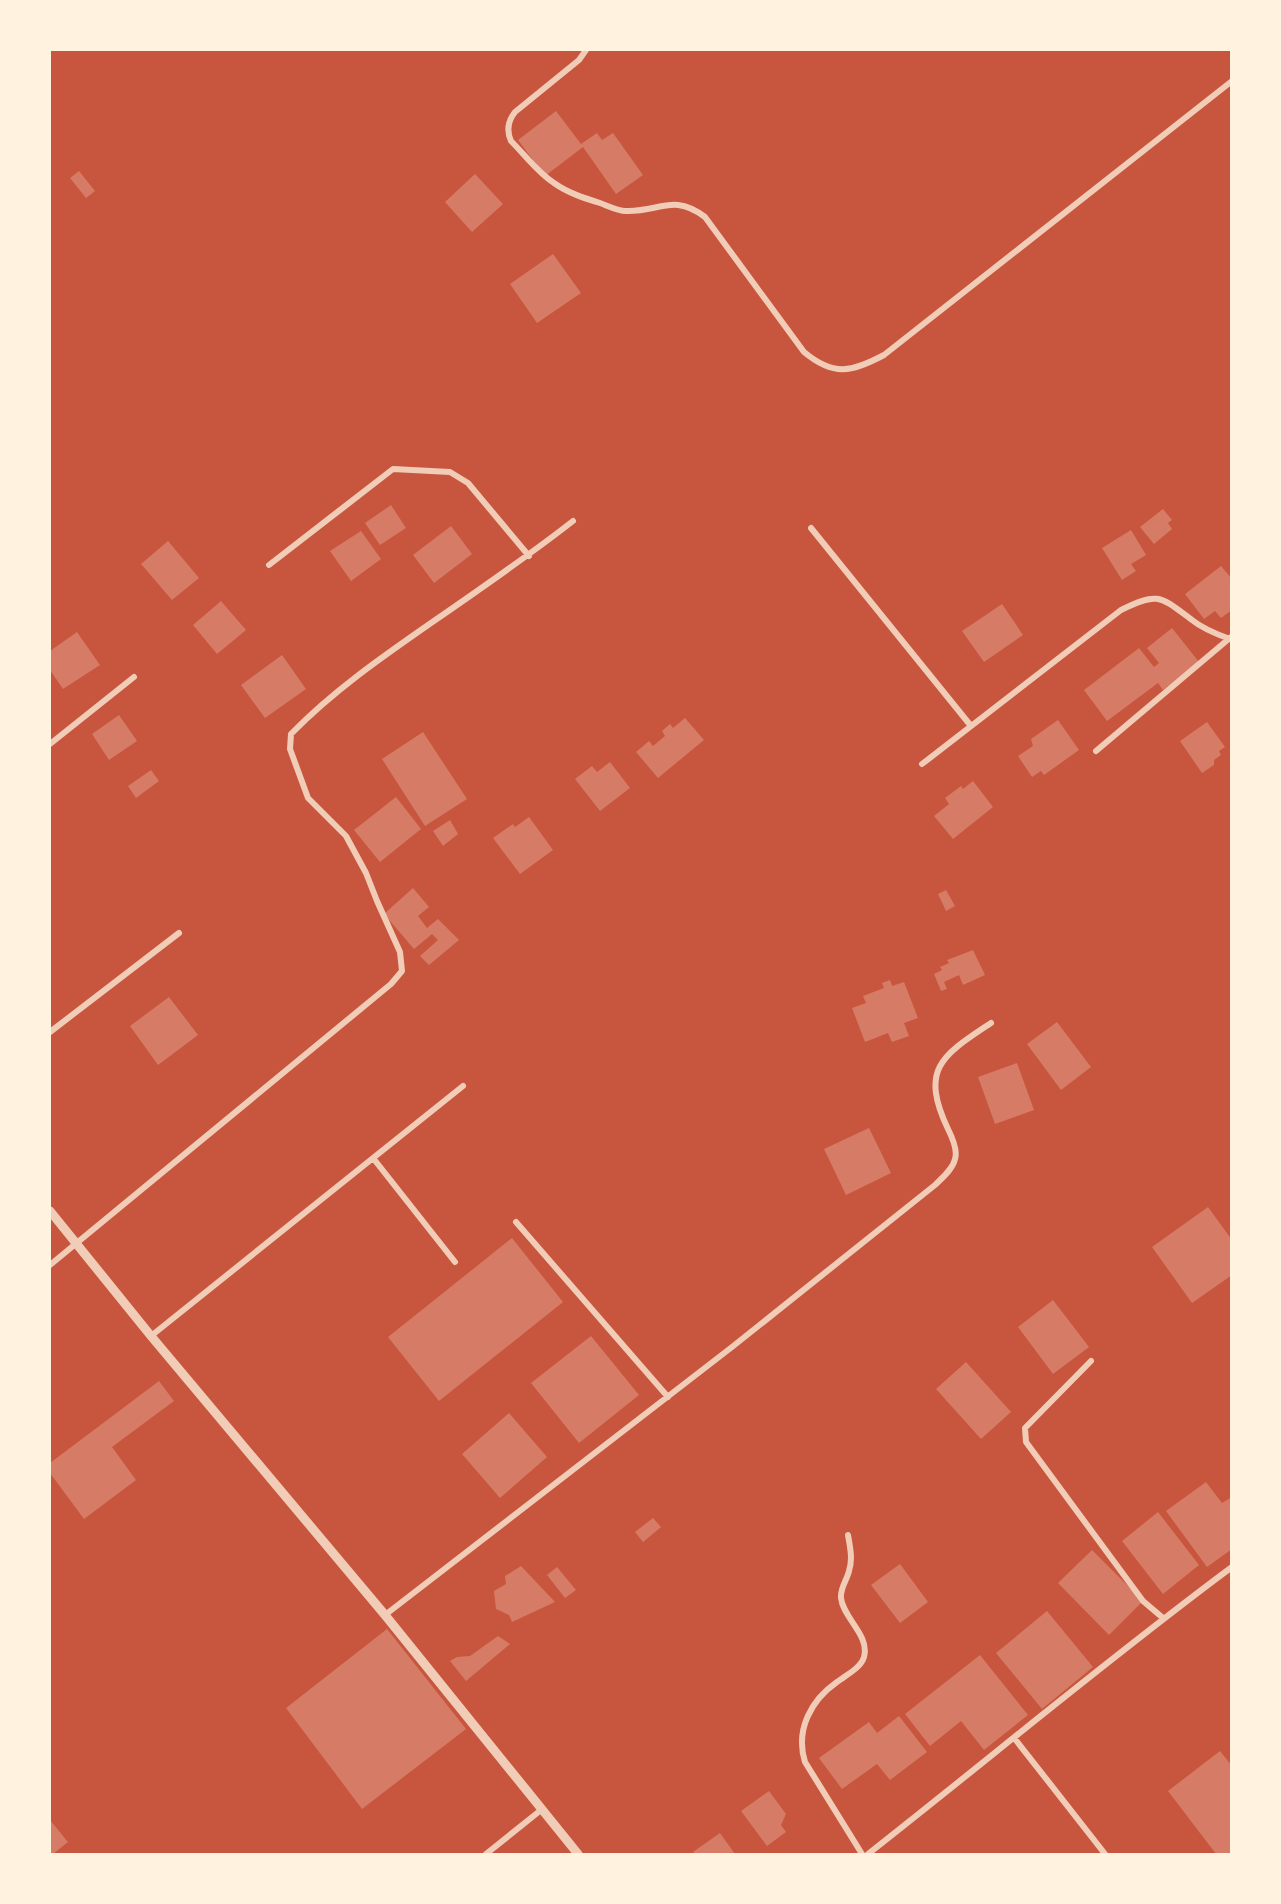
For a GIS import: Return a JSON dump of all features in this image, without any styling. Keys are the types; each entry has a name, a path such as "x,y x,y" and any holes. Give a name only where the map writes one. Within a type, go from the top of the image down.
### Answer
{"street":[{"path":"586,50 579,60 515,112 509,120 509,136 512,141 552,182 583,198 625,211 673,204 684,204 694,208 705,217 804,352 818,363 838,369 860,368 884,355 1232,81"},
{"path":"268,565 393,469 450,472 468,483 529,556"},
{"path":"50,1265 76,1241 391,984 402,971 400,952 366,873 346,836 308,798 290,749 291,734 310,714 362,671 529,556 573,521"},
{"path":"811,528 971,726"},
{"path":"922,764 1121,610 1138,602 1164,599 1194,622 1231,638 1096,751"},
{"path":"50,744 134,678"},
{"path":"50,1032 179,933"},
{"path":"385,1616 668,1397 935,1185 955,1160 956,1150 938,1108 935,1095 936,1077 941,1063 953,1049 991,1023"},
{"path":"151,1336 463,1086"},
{"path":"373,1158 455,1262"},
{"path":"50,1211 151,1336 385,1616 578,1854"},
{"path":"516,1222 668,1397"},
{"path":"1091,1361 1025,1428 1026,1442 1143,1601 1163,1618"},
{"path":"848,1534 852,1558 842,1589 841,1600 864,1644 865,1654 856,1668 815,1702 805,1721 801,1750 805,1762 862,1854"},
{"path":"868,1854 1015,1739 1163,1618 1232,1567"},
{"path":"1015,1739 1106,1854"},
{"path":"486,1854 541,1810"}],"building":[{"path":"556,111 581,144 597,133 602,140 613,133 643,175 616,194 583,147 545,176 518,140"},
{"path":"79,171 95,191 86,198 70,178"},
{"path":"475,174 503,204 472,232 445,202"},
{"path":"553,254 581,293 537,323 510,284"},
{"path":"391,505 406,528 380,545 365,523"},
{"path":"1163,509 1172,520 1168,523 1172,529 1154,544 1140,527"},
{"path":"451,526 472,554 434,583 413,555"},
{"path":"1131,530 1146,555 1131,564 1136,571 1122,580 1102,548"},
{"path":"361,531 381,559 351,581 330,551"},
{"path":"168,541 199,578 172,600 141,564"},
{"path":"1221,566 1232,579 1232,610 1221,618 1215,611 1204,619 1185,594"},
{"path":"221,601 246,630 217,654 193,625"},
{"path":"1002,604 1023,635 984,662 962,631"},
{"path":"1172,628 1199,662 1163,690 1158,683 1107,721 1084,690 1139,648 1154,667 1159,663 1147,648"},
{"path":"77,632 100,665 63,689 50,670 50,651"},
{"path":"282,655 306,689 265,718 241,685"},
{"path":"119,715 137,741 109,760 92,734"},
{"path":"685,718 704,740 658,778 636,752 649,741 653,746 665,736 662,731 670,724 673,728"},
{"path":"1058,720 1079,750 1044,775 1041,771 1032,777 1018,756 1033,746 1031,739"},
{"path":"1207,722 1225,747 1219,751 1221,755 1214,760 1214,765 1202,773 1180,741"},
{"path":"423,732 467,799 425,826 382,759"},
{"path":"610,762 630,788 600,811 575,779 592,766 597,772"},
{"path":"151,770 159,781 136,798 128,786"},
{"path":"973,781 993,807 953,839 934,816 949,804 945,798 961,786 963,789"},
{"path":"396,797 421,829 380,862 354,830"},
{"path":"529,817 553,850 520,874 493,838 513,824 515,827"},
{"path":"450,820 458,834 443,846 433,831"},
{"path":"413,888 429,907 418,916 427,928 438,919 459,940 429,965 420,956 438,940 432,934 414,949 384,914"},
{"path":"946,890 955,906 946,911 938,894"},
{"path":"973,950 985,975 963,985 959,975 944,982 947,989 941,991 934,974 942,970 940,967 949,963 947,960"},
{"path":"890,980 892,986 904,982 918,1018 904,1023 909,1036 892,1042 888,1033 865,1042 852,1008 866,1003 863,996 884,988 882,983"},
{"path":"169,997 198,1035 158,1065 130,1026"},
{"path":"1057,1022 1091,1067 1061,1090 1027,1044"},
{"path":"1017,1063 1034,1110 995,1124 978,1077"},
{"path":"869,1128 891,1173 846,1195 824,1149"},
{"path":"1208,1207 1232,1240 1232,1275 1192,1303 1152,1247"},
{"path":"512,1238 563,1302 439,1401 388,1337"},
{"path":"1053,1300 1089,1347 1053,1374 1018,1327"},
{"path":"591,1336 639,1395 579,1443 531,1383"},
{"path":"966,1362 1011,1412 981,1439 936,1389"},
{"path":"159,1381 174,1401 112,1447 136,1480 84,1519 50,1473 50,1463"},
{"path":"509,1413 547,1457 500,1498 462,1454"},
{"path":"1206,1482 1222,1503 1232,1497 1232,1549 1207,1567 1166,1511"},
{"path":"1158,1512 1199,1565 1163,1594 1122,1541"},
{"path":"653,1518 661,1527 643,1542 635,1532"},
{"path":"1092,1550 1143,1601 1109,1635 1058,1583"},
{"path":"900,1564 928,1602 900,1623 871,1585"},
{"path":"521,1566 555,1602 512,1622 509,1615 496,1609 494,1591 506,1584 505,1576"},
{"path":"557,1567 576,1590 565,1598 547,1575"},
{"path":"1047,1611 1093,1667 1042,1709 996,1653"},
{"path":"387,1629 466,1729 362,1809 286,1708"},
{"path":"498,1636 510,1644 466,1681 450,1661 457,1657 470,1656"},
{"path":"980,1655 1028,1715 984,1750 961,1721 930,1746 905,1714"},
{"path":"899,1716 927,1752 890,1780 877,1764 842,1789 819,1758 869,1722 877,1733"},
{"path":"1220,1751 1232,1766 1232,1854 1216,1854 1168,1791"},
{"path":"769,1791 786,1814 781,1825 786,1832 767,1846 741,1811"},
{"path":"50,1820 68,1842 53,1854 50,1854"},
{"path":"720,1833 735,1854 695,1854 693,1852"}]}
